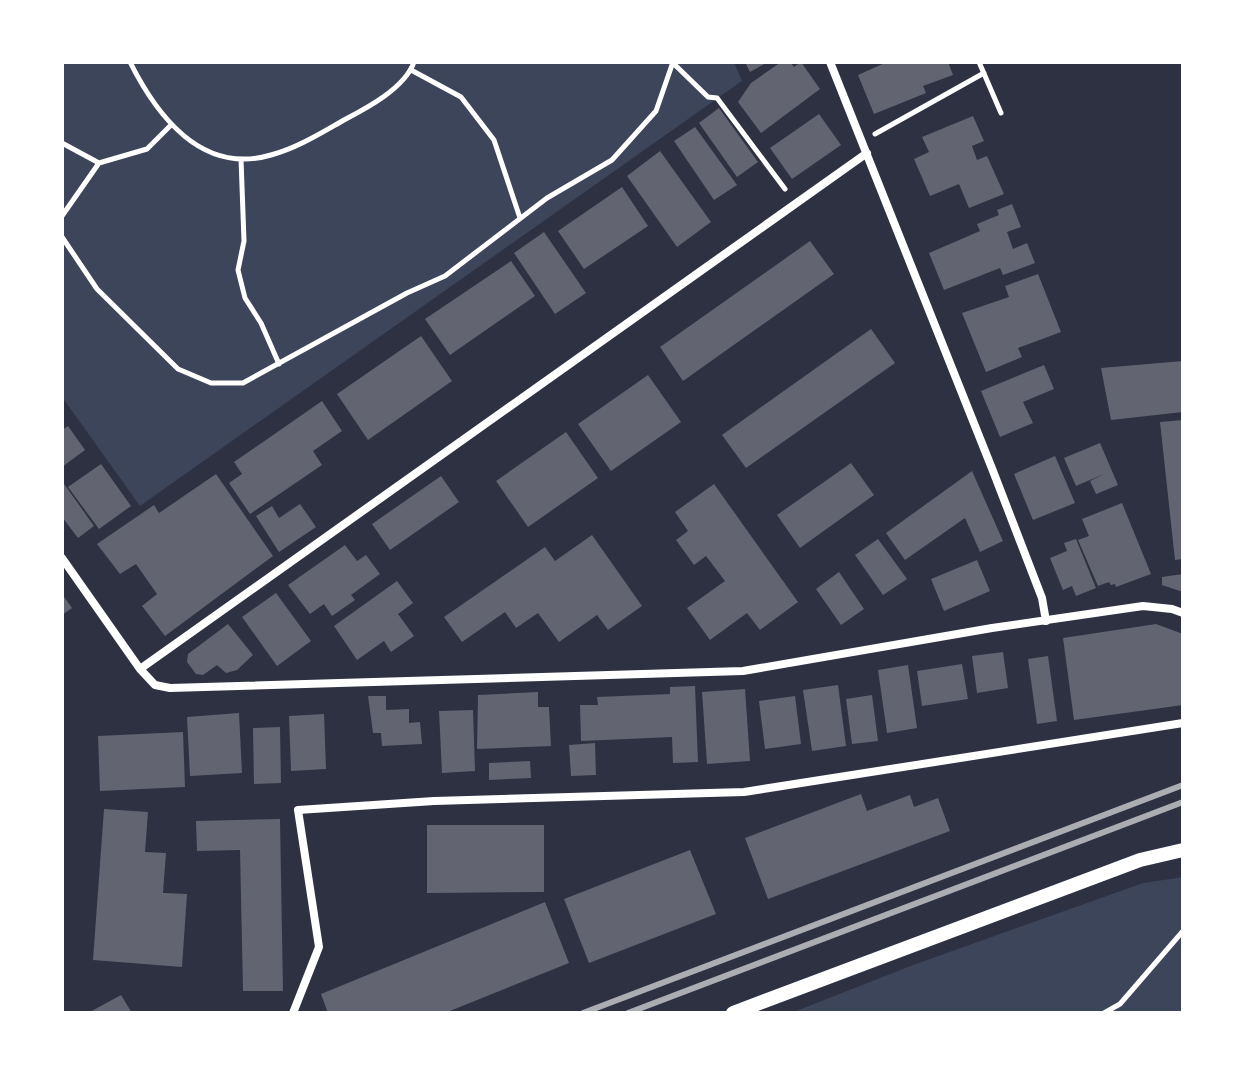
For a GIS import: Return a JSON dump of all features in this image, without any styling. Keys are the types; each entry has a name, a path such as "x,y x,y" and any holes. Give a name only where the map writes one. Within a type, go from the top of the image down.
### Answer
{"street":[{"path":"830,62 1042,598 1046,621"},
{"path":"140,669 867,153"},
{"path":"62,558 140,669 155,685 170,688 743,671 992,628 1143,606 1183,613"},
{"path":"293,1013 319,947 298,810 434,801 744,792 1183,723"},
{"path":"733,1013 1140,860 1183,850"}],"path":[{"path":"130,62 144,90 171,125 216,156 241,159 271,156 359,112 395,87 411,70 414,62"},
{"path":"62,237 97,289 178,369 211,383 243,383 407,293 445,276 547,198 612,160 656,111 673,62 708,97 717,98 795,203"},
{"path":"979,62 1001,113"},
{"path":"411,70 461,97 494,140 520,218"},
{"path":"875,135 984,73"},
{"path":"62,216 99,163 147,149 171,125"},
{"path":"62,143 99,163"},
{"path":"241,159 244,241 238,270 245,298 261,323 279,364"},
{"path":"1104,1013 1120,1004 1183,931"}],"shaded area":[{"path":"62,62 734,62 742,81 140,506 62,397"},
{"path":"1183,877 1183,1013 791,1013 913,965 1143,883"}],"building":[{"path":"745,62 768,62 750,72"},
{"path":"781,62 790,62 794,67 801,62 820,89 761,133 738,102 751,83"},
{"path":"887,62 948,62 953,75 923,86 926,93 874,114 858,75"},
{"path":"719,108 758,162 737,177 699,123"},
{"path":"819,114 841,145 792,179 770,148"},
{"path":"973,116 984,141 972,146 977,160 987,156 1004,194 969,208 959,184 930,196 914,159 929,152 922,137"},
{"path":"695,127 737,185 714,200 674,141"},
{"path":"660,151 711,222 677,247 627,176"},
{"path":"622,187 648,226 584,269 558,231"},
{"path":"1012,204 1021,227 1007,232 1013,249 1027,243 1035,263 1003,275 1000,268 944,290 929,253 980,231 977,224 999,215 997,210"},
{"path":"544,232 586,293 555,314 514,253"},
{"path":"810,241 834,274 683,381 660,347"},
{"path":"511,261 535,296 450,355 425,319"},
{"path":"1038,274 1061,332 1018,348 1022,357 986,372 962,313 1009,297 1005,286"},
{"path":"871,329 895,363 746,468 722,435"},
{"path":"421,336 452,381 368,440 337,394"},
{"path":"1183,361 1183,412 1111,420 1101,368"},
{"path":"1044,365 1054,389 1023,402 1033,423 1000,437 981,391"},
{"path":"648,375 681,422 611,471 578,424"},
{"path":"322,401 342,431 313,451 322,465 250,514 229,483 242,474 234,462"},
{"path":"1183,420 1183,559 1175,560 1160,422"},
{"path":"68,426 85,450 62,467 62,430"},
{"path":"566,432 598,478 528,527 496,481"},
{"path":"1100,443 1118,485 1096,494 1090,481 1104,474 1076,486 1064,458"},
{"path":"1055,456 1075,503 1033,520 1014,474"},
{"path":"851,463 874,495 800,548 777,515"},
{"path":"101,464 131,506 99,529 68,487"},
{"path":"972,471 1003,541 980,552 965,518 905,560 886,533"},
{"path":"216,474 273,556 165,636 142,606 157,594 136,564 120,574 97,544 154,505 159,513"},
{"path":"441,476 459,502 390,550 372,524"},
{"path":"62,481 94,526 78,538 62,517"},
{"path":"714,484 798,602 760,630 747,613 710,640 687,608 725,581 706,556 694,565 676,540 688,531 675,512"},
{"path":"1122,503 1151,574 1116,587 1109,582 1098,586 1078,540 1089,536 1082,519"},
{"path":"300,504 316,527 279,552 256,516 272,506 279,518"},
{"path":"592,535 642,606 608,630 597,615 559,642 538,613 516,628 505,612 462,642 444,617 545,547 555,561"},
{"path":"878,539 907,579 883,595 855,555"},
{"path":"1076,539 1096,588 1076,596 1072,586 1063,590 1050,558 1067,551 1064,543"},
{"path":"345,545 357,561 366,555 380,574 351,595 355,600 332,616 324,604 310,614 288,585"},
{"path":"977,560 990,591 944,611 931,579"},
{"path":"839,572 864,609 841,625 816,589"},
{"path":"1183,574 1183,592 1162,585 1162,577"},
{"path":"397,581 413,603 398,614 414,636 391,652 384,641 357,660 334,626"},
{"path":"276,593 311,641 277,666 242,617"},
{"path":"62,594 72,608 62,615"},
{"path":"228,624 253,655 237,670 226,673 217,665 203,675 196,674 187,662 188,654"},
{"path":"1156,624 1183,634 1183,705 1074,720 1063,638"},
{"path":"1003,652 1008,688 977,693 972,656"},
{"path":"1048,656 1057,721 1037,724 1028,659"},
{"path":"962,664 968,699 922,706 917,671"},
{"path":"908,665 917,728 887,733 878,670"},
{"path":"838,685 846,746 812,751 803,690"},
{"path":"695,686 698,762 673,763 672,737 581,741 580,705 598,705 597,697 670,694 670,687"},
{"path":"745,689 750,761 707,764 702,692"},
{"path":"538,692 538,707 549,707 551,746 477,749 478,695"},
{"path":"872,695 878,741 852,744 846,699"},
{"path":"368,696 386,696 386,710 409,709 409,723 420,722 422,744 382,746 381,733 373,733"},
{"path":"795,696 801,744 765,749 759,701"},
{"path":"473,710 475,771 442,773 439,711"},
{"path":"239,713 242,773 190,776 187,717"},
{"path":"324,714 326,769 291,771 289,716"},
{"path":"280,727 281,783 254,784 253,728"},
{"path":"183,732 185,787 100,791 98,736"},
{"path":"595,743 596,775 571,776 569,745"},
{"path":"530,761 531,778 489,780 489,763"},
{"path":"861,794 867,811 910,795 914,807 938,798 950,831 768,899 745,838"},
{"path":"104,809 148,812 145,852 166,853 163,893 187,894 182,967 93,960"},
{"path":"280,819 283,991 243,991 240,850 197,851 196,821"},
{"path":"427,825 544,825 544,892 427,893"},
{"path":"690,850 716,914 589,963 564,899"},
{"path":"545,902 569,963 445,1013 328,1013 321,994"},
{"path":"121,995 132,1013 88,1013"}],"railway":[{"path":"583,1013 1183,785"},
{"path":"628,1013 1183,802"}]}
